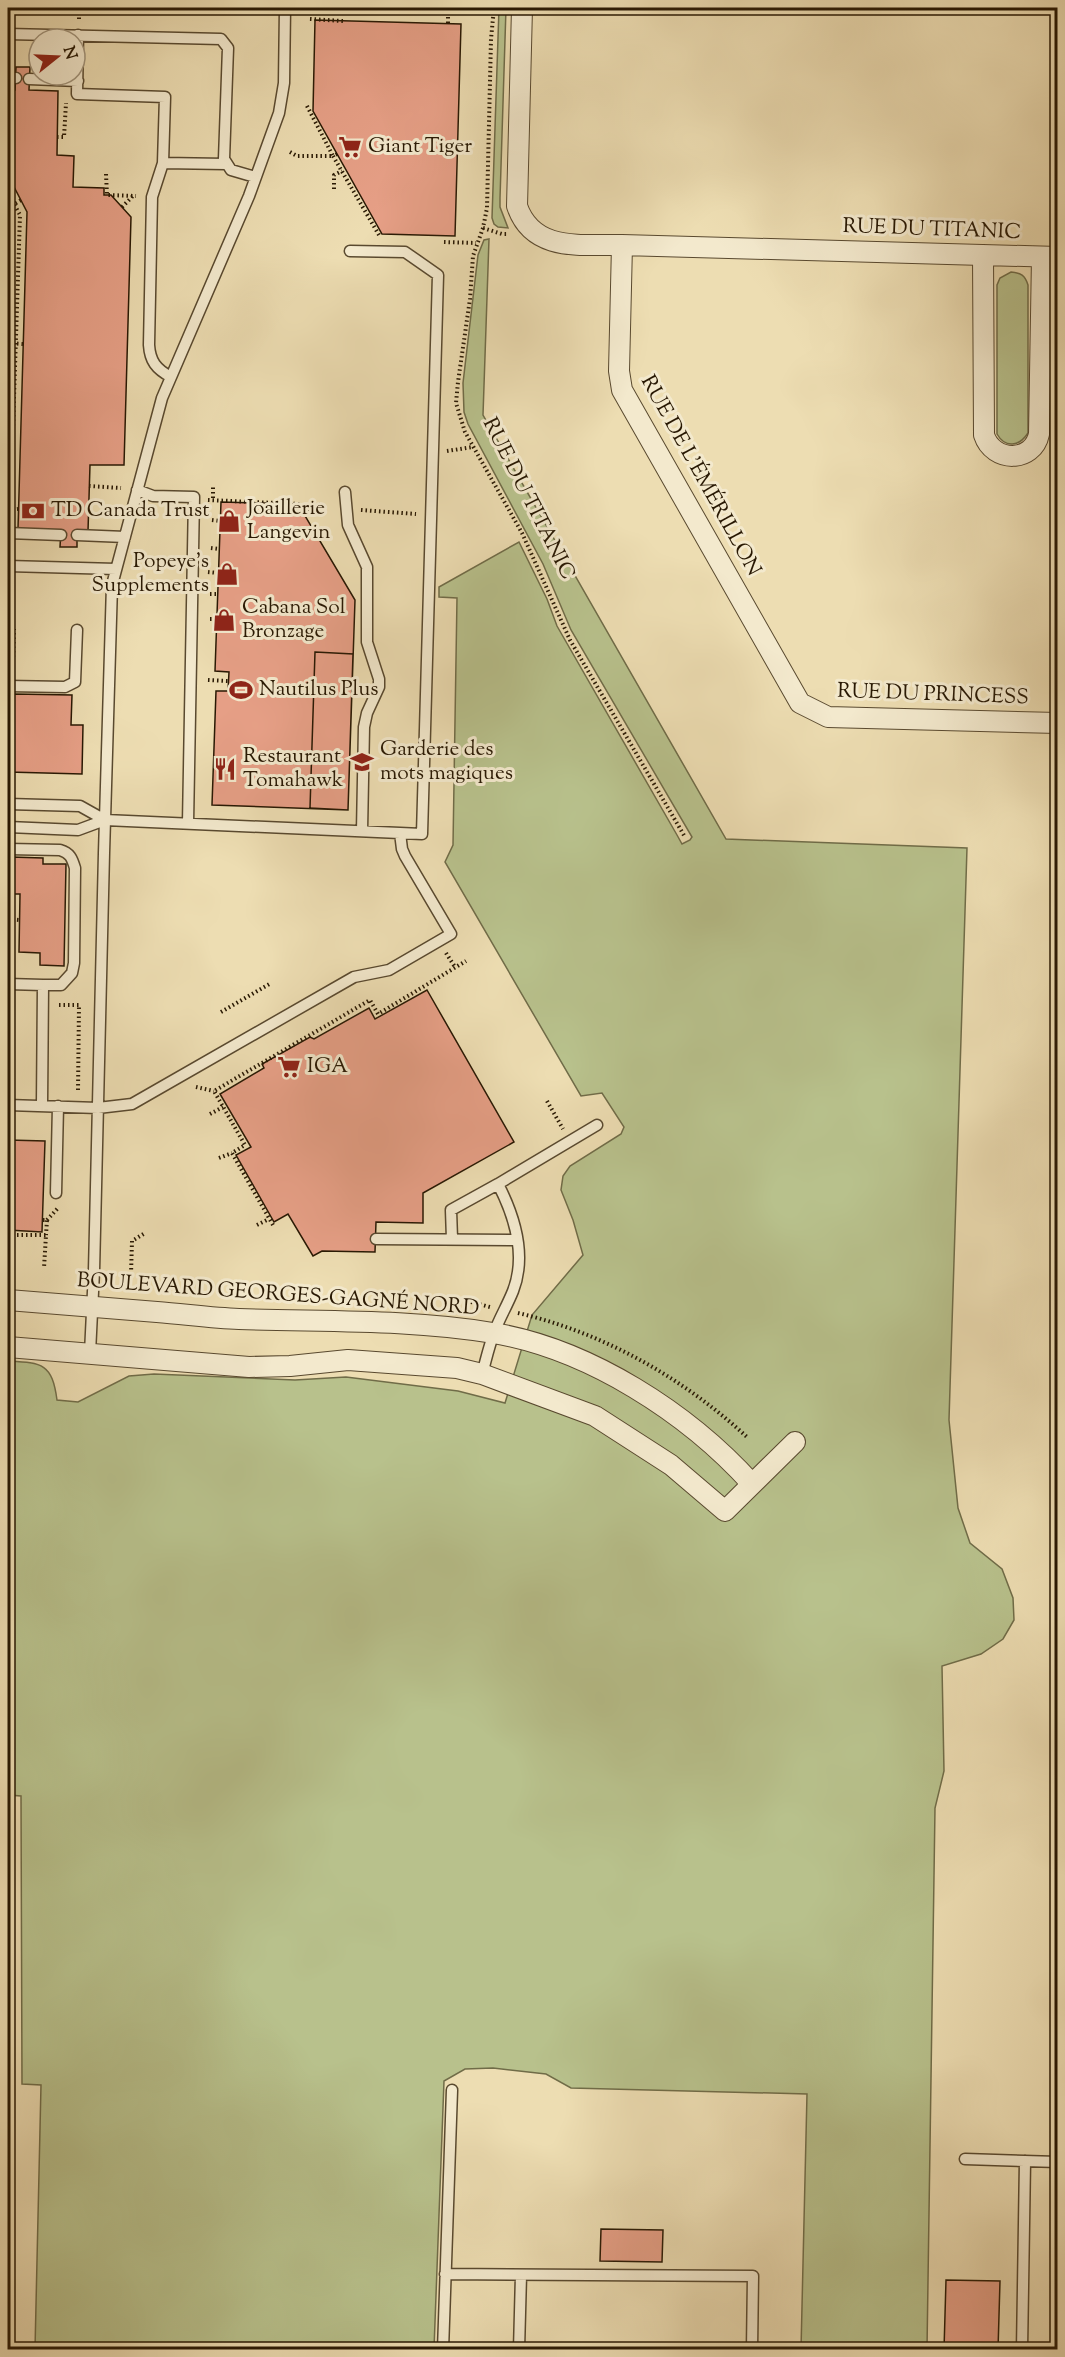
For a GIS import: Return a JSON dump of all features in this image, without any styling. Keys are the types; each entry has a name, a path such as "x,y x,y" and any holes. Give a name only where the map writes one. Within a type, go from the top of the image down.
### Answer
{"street":[{"name":"RUE DU TITANIC","path":"522,8 517,194 520,215 533,233 543,239 555,243 1050,257"},
{"name":"RUE DE L'ÉMÉRILLON","path":"622,245 619,371 622,390 795,696 809,709"},
{"path":"983,255 984,435 993,449 1001,454 1019,456 1033,448 1039,434 1050,257"},
{"name":"RUE DU PRINCESS","path":"809,709 828,717 843,718 1058,723"},
{"name":"BOULEVARD GEORGES-GAGNÉ NORD","path":"8,1300 237,1319 350,1320 494,1334 529,1342 561,1353 620,1381 689,1424 731,1461 752,1484"},
{"path":"8,1347 249,1367 290,1366 348,1360 457,1368 482,1374 595,1416 671,1465 725,1511 795,1442"}],"lane":[{"path":"90,1353 112,585 162,398 249,196 281,103 285,8"},
{"path":"8,34 27,34"},
{"path":"87,35 216,38 225,43 228,48 226,164 231,170 255,177"},
{"path":"78,87 77,94 165,97 163,163 152,197 149,345 150,356 154,364 160,371 171,377"},
{"path":"163,163 226,164"},
{"path":"8,827 78,830 105,820 422,834 438,275 405,252 350,251"},
{"path":"137,490 153,496 194,497 188,823"},
{"path":"345,492 348,525 368,567 367,642 379,679 379,687 364,727 362,831"},
{"path":"9,531 61,535"},
{"path":"77,535 125,537"},
{"path":"8,566 116,569"},
{"path":"8,686 65,687 75,682 77,630"},
{"path":"8,804 80,806 105,820"},
{"path":"8,1105 98,1108 132,1104 354,977 389,970 451,934 405,856 400,833"},
{"path":"8,849 68,852 75,868 72,973 61,985 8,984"},
{"path":"42,1105 43,985"},
{"path":"56,1193 58,1106"},
{"path":"452,1239 451,1209 597,1125"},
{"path":"482,1374 494,1334 514,1289 519,1269 518,1240 511,1213 498,1184"},
{"path":"375,1239 518,1240"},
{"path":"443,2349 452,2090"},
{"path":"965,2159 1058,2162"},
{"path":"1022,2349 1025,2161"},
{"path":"445,2274 753,2276 752,2349"},
{"path":"519,2349 521,2275"}],"path":[{"path":"448,8 448,24"},
{"name":"RUE DU TITANIC","path":"494,8 491,39 487,207 483,228 472,256 470,299 456,403 465,432 531,551 570,640 685,837"},
{"path":"310,19 343,21"},
{"path":"57,137 64,137 64,104"},
{"path":"306,104 379,236 388,237"},
{"path":"290,152 297,156 335,155"},
{"path":"334,189 334,175 342,171"},
{"path":"106,174 107,195 134,196 122,207"},
{"path":"8,193 20,216 9,531"},
{"path":"8,208 21,200"},
{"path":"483,228 502,234 512,233"},
{"path":"19,239 26,239"},
{"path":"444,242 476,243"},
{"path":"17,298 24,298"},
{"path":"8,314 16,314"},
{"path":"16,325 24,326"},
{"path":"8,343 23,344"},
{"path":"14,407 21,408"},
{"path":"444,451 473,447"},
{"path":"89,486 120,488"},
{"path":"212,529 213,487"},
{"path":"212,501 298,504 304,515 321,504"},
{"path":"355,505 363,512 420,514"},
{"path":"9,510 18,509"},
{"path":"212,520 220,521"},
{"path":"211,556 212,539"},
{"path":"211,548 219,549"},
{"path":"210,603 211,564"},
{"path":"211,572 218,573"},
{"path":"210,594 218,594"},
{"path":"210,611 210,626"},
{"path":"210,619 217,620"},
{"path":"8,661 13,661 14,629"},
{"path":"208,687 209,669"},
{"path":"208,680 228,681"},
{"path":"8,920 19,920"},
{"path":"195,1087 214,1091 370,1000 378,1014 466,961"},
{"path":"221,1012 271,983"},
{"path":"56,1005 79,1005 77,1090"},
{"path":"214,1091 245,1145 219,1158"},
{"path":"547,1101 570,1141"},
{"path":"210,1114 223,1107"},
{"path":"231,1153 273,1225"},
{"path":"257,1225 269,1219"},
{"path":"43,1220 47,1220 44,1268"},
{"path":"130,1274 132,1241 145,1233"},
{"path":"8,1235 46,1235"}],"green space":[{"path":"499,8 506,8 500,207 508,228 498,227 492,218"},
{"path":"489,239 483,415 726,839 967,848 949,1420 958,1508 970,1543 1002,1569 1013,1598 1014,1620 1003,1639 981,1654 942,1666 944,1771 935,1808 927,2349 801,2349 807,2094 571,2088 546,2074 493,2068 465,2069 444,2081 434,2349 35,2349 41,2085 22,2084 21,1796 8,1795 8,1361 37,1364 43,1367 52,1379 57,1400 78,1402 129,1376 154,1374 295,1380 346,1377 458,1391 505,1403 532,1315 583,1255 561,1190 563,1176 570,1166 621,1134 624,1127 602,1093 581,1096 445,862 453,845 457,598 439,597 439,587 519,542 547,599 557,626 682,844 692,837 571,630 543,564 468,424 464,412 463,383 478,255 484,240"},
{"path":"1011,272 1022,275 1028,285 1028,433 1020,441 1008,444 997,434 997,285 1000,278"}],"building":[{"path":"315,20 461,24 455,236 382,234 313,111"},
{"path":"16,67 27,67 29,90 58,91 57,155 74,156 73,187 104,188 104,195 111,195 131,217 124,465 90,465 88,531 77,531 77,547 60,547 61,530 18,529 27,212 13,185 8,185 8,90 15,90"},
{"path":"221,502 298,504 355,600 348,810 212,805 216,691 228,691 229,672 215,671"},
{"path":"315,652 353,654 348,810 310,808"},
{"path":"13,694 72,695 71,725 83,725 82,774 8,772 8,723 13,723"},
{"path":"10,857 43,858 43,864 66,864 64,966 40,965 40,953 19,952 20,894 9,894"},
{"path":"427,990 514,1142 423,1193 423,1223 376,1222 375,1252 322,1251 313,1256 288,1214 274,1222 236,1155 251,1147 220,1094 264,1068 262,1064 310,1037 314,1039 369,1008 375,1019"},
{"path":"8,1140 45,1141 42,1232 8,1230"},
{"path":"601,2229 663,2230 662,2262 600,2261"},
{"path":"946,2280 1000,2281 998,2350 944,2350"}],"place":[{"name":"Giant Tiger","path":"350,147"},
{"name":"TD Canada Trust","path":"33,511"},
{"name":"Joaillerie Langevin","path":"229,521"},
{"name":"Popeye's Supplements","path":"227,574"},
{"name":"Cabana Sol Bronzage","path":"224,620"},
{"name":"Nautilus Plus","path":"241,690"},
{"name":"Garderie des mots magiques","path":"362,762"},
{"name":"Restaurant Tomahawk","path":"225,769"},
{"name":"IGA","path":"289,1067"}]}
